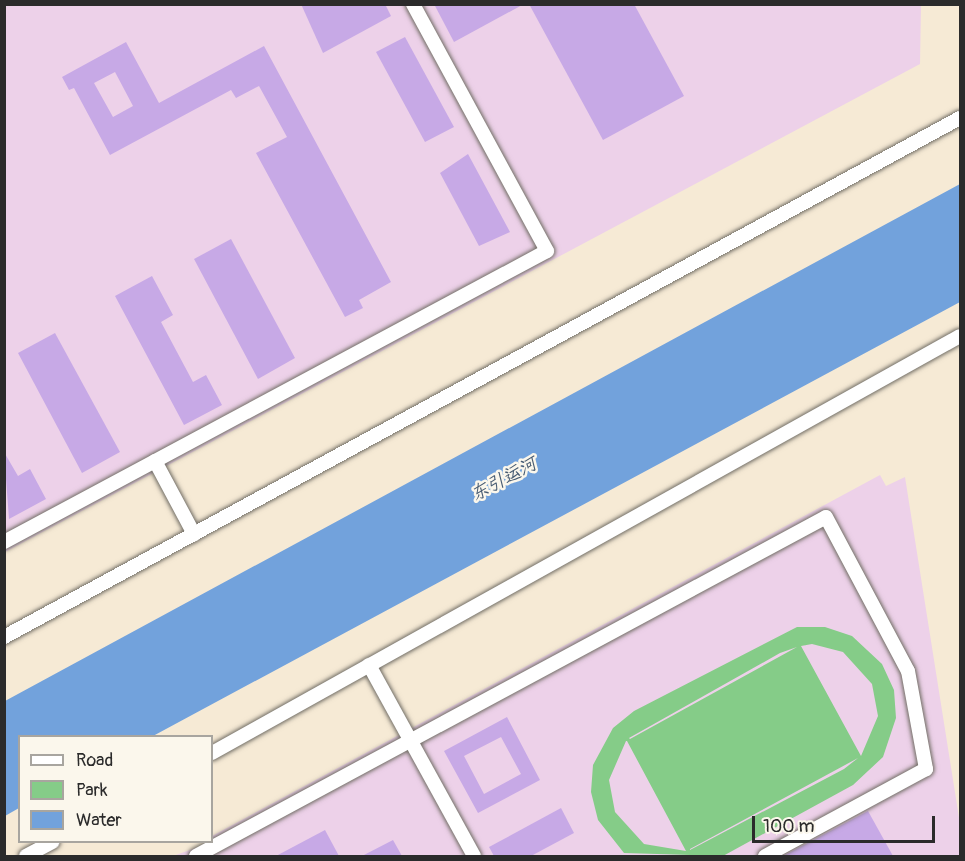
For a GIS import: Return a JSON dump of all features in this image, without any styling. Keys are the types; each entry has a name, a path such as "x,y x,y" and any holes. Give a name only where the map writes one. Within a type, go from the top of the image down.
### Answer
{"lane":[{"path":"4,542 547,251 413,4"},
{"path":"4,637 960,118"},
{"path":"213,752 960,336"},
{"path":"155,461 194,534"},
{"path":"196,856 826,517 908,671 926,769 765,856"},
{"path":"369,665 474,856"},
{"path":"26,856 50,843"}],"shaded area":[{"path":"5,5 921,5 920,64 5,552"},
{"path":"880,475 886,486 905,477 960,824 960,856 173,856 213,843 213,835"}],"green space":[{"path":"797,627 825,627 852,636 882,664 894,690 896,718 883,757 853,785 723,856 624,853 598,820 591,792 593,765 613,728 634,711","holes":["812,644 843,652 872,684 878,716 861,756 801,646","797,647 629,738 780,653","627,741 686,851 644,844 615,812 609,780","858,758 844,769 690,849"]}],"water":[{"name":"东引运河","path":"960,184 960,302 155,735 18,735 18,809 5,816 5,701"}],"building":[{"path":"301,4 385,4 391,16 323,53"},
{"path":"434,4 524,4 454,42"},
{"path":"529,4 634,4 684,96 603,140"},
{"path":"405,37 454,127 425,142 376,52"},
{"path":"126,42 159,103 264,46 391,282 359,300 363,308 345,317 256,153 287,137 259,86 236,98 231,90 110,155 74,88 69,90 62,77","holes":["115,72 133,106 113,117 94,83"]},
{"path":"468,154 510,232 479,246 440,173"},
{"path":"231,239 295,358 258,379 194,259"},
{"path":"152,276 173,315 161,322 193,382 206,375 222,405 184,425 115,296"},
{"path":"55,333 120,452 82,473 18,353"},
{"path":"4,452 18,476 30,469 46,499 9,519"},
{"path":"507,717 540,780 478,813 444,751","holes":["501,737 521,774 484,794 464,756"]},
{"path":"561,808 574,833 531,856 494,856 489,847"},
{"path":"868,811 893,856 783,856"},
{"path":"325,830 339,856 276,856"},
{"path":"393,840 402,856 362,856"}]}
